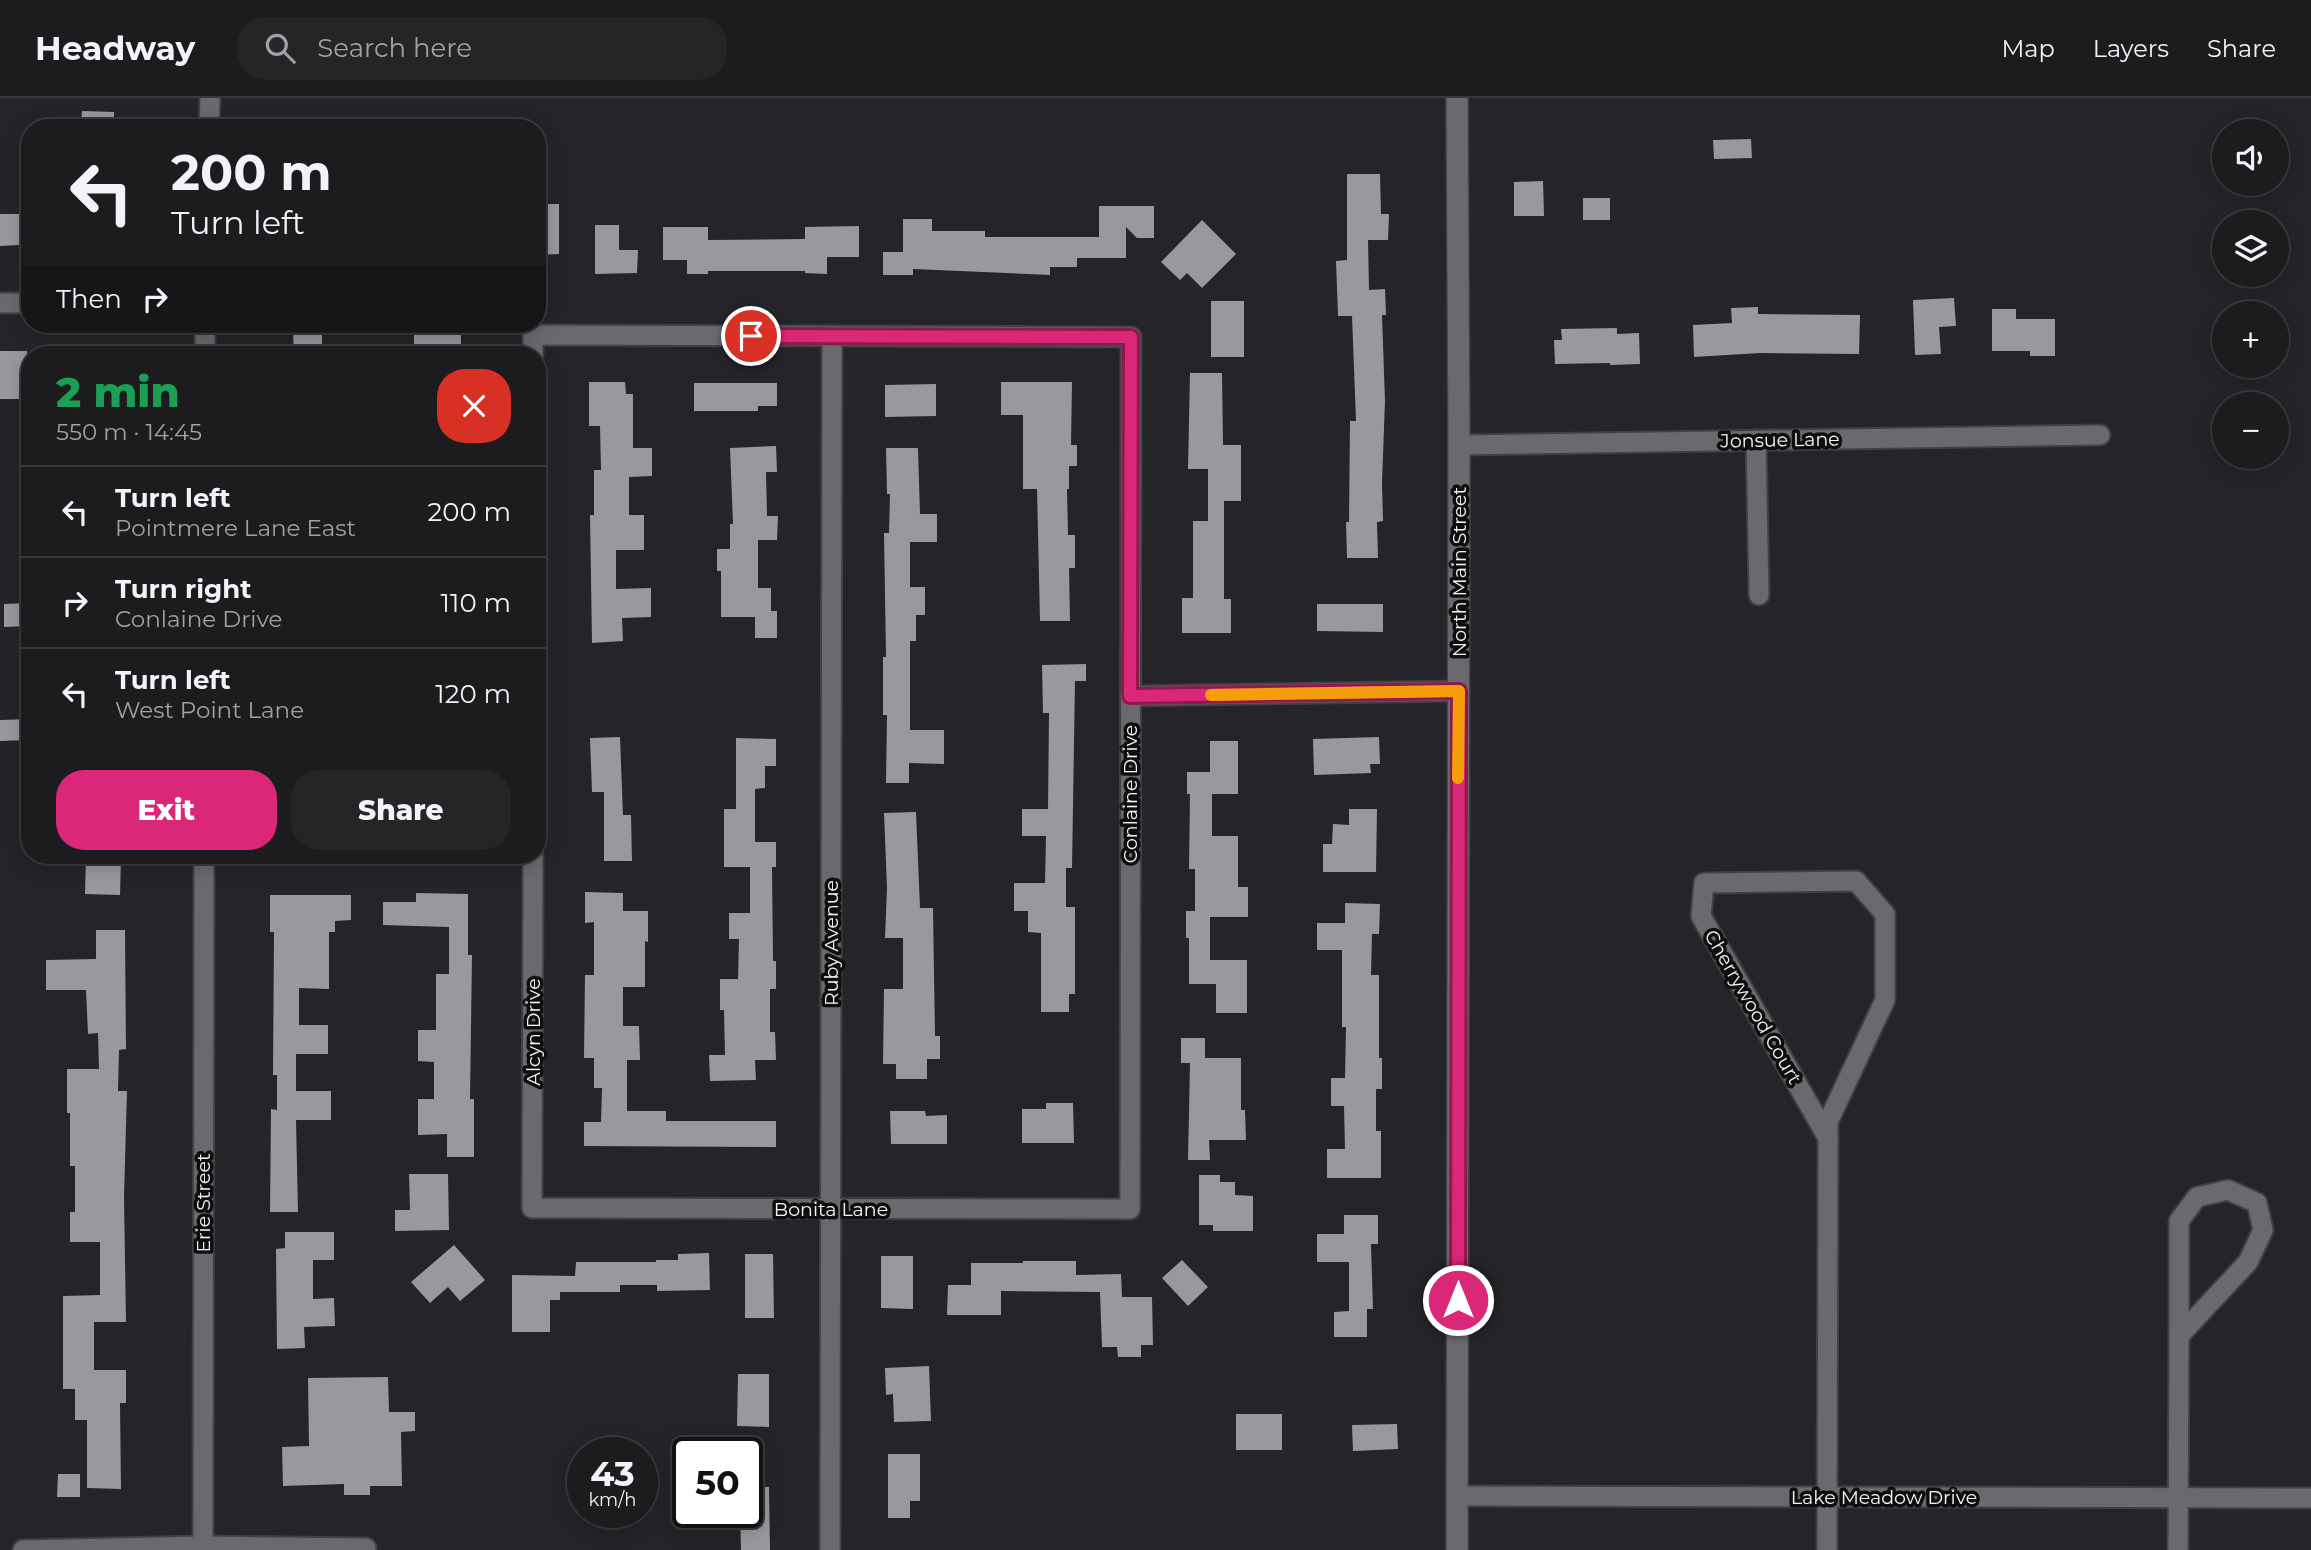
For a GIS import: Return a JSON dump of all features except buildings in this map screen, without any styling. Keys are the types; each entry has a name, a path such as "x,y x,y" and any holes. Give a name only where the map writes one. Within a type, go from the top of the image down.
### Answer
{"main road":[{"name":"North Main Street","path":"1457,98 1457,1550"}],"street":[{"path":"209,119 210,98"},
{"path":"0,303 21,303"},
{"path":"533,345 832,336"},
{"name":"Conlaine Drive","path":"832,336 1131,337 1130,1209"},
{"name":"Ruby Avenue","path":"830,1550 832,336"},
{"name":"Jonsue Lane","path":"1459,445 2100,435"},
{"path":"1756,440 1759,595"},
{"path":"1130,696 1459,691"},
{"name":"Erie Street","path":"203,1548 204,864"},
{"name":"Alcyn Drive","path":"532,1208 533,864"},
{"name":"Cherrywood Court","path":"1827,1550 1827,1497 1828,1138 1828,1122 1885,1000 1885,914 1856,881 1704,883 1701,916 1828,1138"},
{"path":"2178,1550 2179,1221 2197,1197 2228,1190 2257,1203 2263,1230 2248,1262 2179,1336"},
{"name":"Bonita Lane","path":"532,1208 1130,1209"},
{"name":"Lake Meadow Drive","path":"1457,1496 2311,1498"},
{"path":"23,1550 366,1548"}],"slow traffic":[{"path":"1211,695 1459,691 1458,778"}],"route":[{"path":"751,336 1131,337 1130,696 1459,691 1458,1300"}]}
